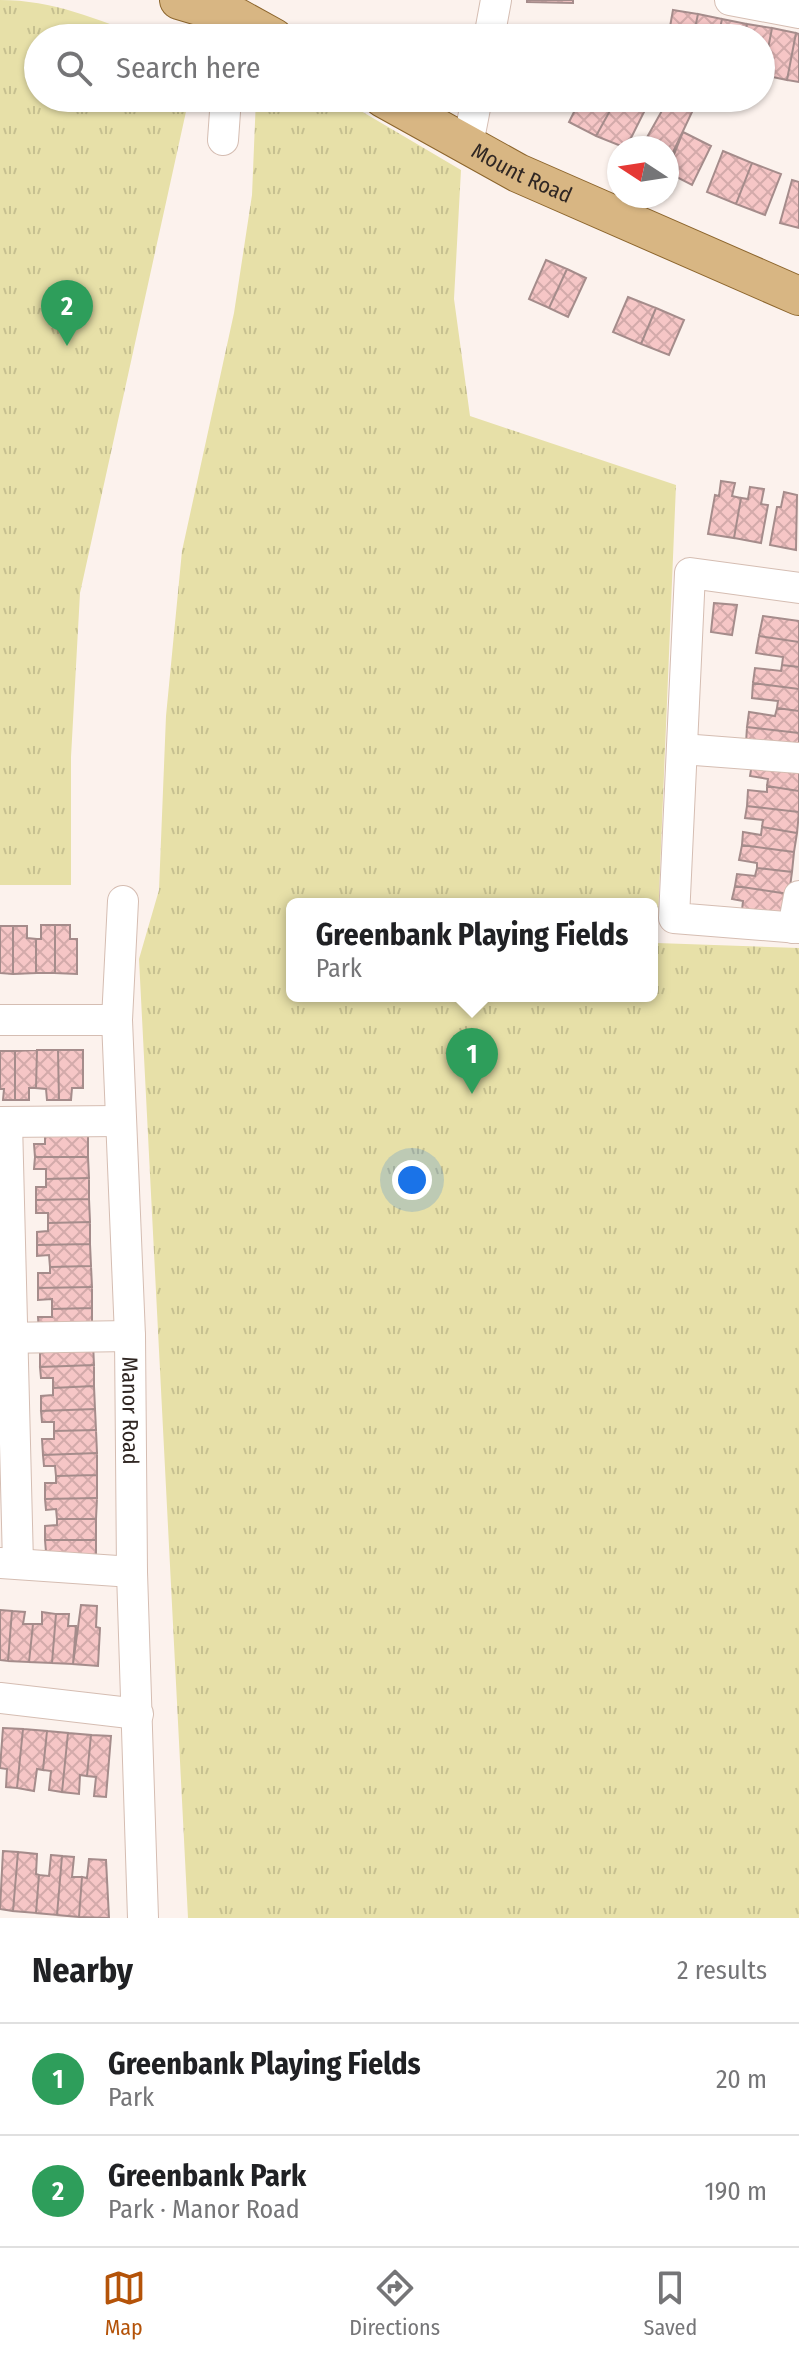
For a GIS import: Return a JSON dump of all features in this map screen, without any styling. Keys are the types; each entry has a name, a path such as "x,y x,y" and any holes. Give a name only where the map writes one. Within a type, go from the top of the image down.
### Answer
{"main road":[{"path":"215,13 241,24"},
{"name":"Mount Road","path":"409,112 518,173 799,296"}],"street":[{"path":"492,24 496,0"},
{"path":"730,0 799,13"},
{"path":"223,140 225,112"},
{"path":"468,144 474,112"},
{"path":"799,588 690,573 674,918 796,928 799,896"},
{"path":"682,749 799,758"},
{"name":"Manor Road","path":"123,901 117,1020 130,1336 132,1572 143,1918"},
{"path":"0,1020 117,1020"},
{"path":"120,1121 4,1122 9,1563 132,1572"},
{"path":"7,1337 130,1336"},
{"path":"0,1698 138,1714"}],"green space":[{"path":"0,0 57,7 108,24 24,24 24,112 186,112 80,593 71,757 71,885 0,885"},
{"path":"255,112 363,112 461,170 454,299 470,416 676,485 658,919 658,898 286,898 286,1002 658,1002 658,943 799,948 799,1918 188,1918 139,959 159,890 166,716 182,551 234,313 252,195"}],"building":[{"path":"573,0 573,3 527,2"},
{"path":"673,10 698,14 696,24 670,24"},
{"path":"698,14 722,19 721,24 696,24"},
{"path":"722,19 747,24 721,24"},
{"path":"775,29 796,33 787,80 775,78"},
{"path":"796,33 799,34 799,82 787,80"},
{"path":"574,112 609,112 596,136 569,122"},
{"path":"609,112 644,112 632,136 607,136 607,140 596,136"},
{"path":"661,112 692,112 679,140 679,136 648,136"},
{"path":"683,132 711,146 692,185 679,178 679,142"},
{"path":"723,151 752,163 736,204 707,192"},
{"path":"752,163 781,174 765,215 736,204"},
{"path":"792,180 799,182 799,228 780,223"},
{"path":"546,260 567,269 549,308 529,299"},
{"path":"567,269 586,278 568,317 549,308"},
{"path":"628,297 656,308 641,344 613,332"},
{"path":"656,308 684,320 669,355 641,344"},
{"path":"721,481 735,483 732,496 741,498 734,538 708,534 715,495 719,496"},
{"path":"750,487 764,489 761,504 768,505 761,543 734,538 741,498 748,499"},
{"path":"784,492 797,495 796,550 770,545 777,507 781,507"},
{"path":"714,603 737,605 732,635 711,632"},
{"path":"763,616 799,621 799,642 759,636"},
{"path":"759,636 799,642 799,667 782,665 783,657 756,653"},
{"path":"782,665 799,667 799,689 753,683 755,668 781,671"},
{"path":"753,683 799,689 799,711 777,708 778,701 752,698"},
{"path":"777,708 799,711 799,733 747,727 749,712 775,716"},
{"path":"747,727 799,733 799,756 746,743"},
{"path":"752,764 799,771 799,791 767,786 768,779 750,776"},
{"path":"767,786 799,791 799,812 747,806 748,790 767,792"},
{"path":"747,806 799,812 797,833 762,827 763,820 745,818"},
{"path":"762,827 797,833 794,852 742,845 743,832 761,835"},
{"path":"742,845 794,852 792,872 757,868 757,863 739,860"},
{"path":"757,868 792,872 789,894 735,886 737,874 755,876"},
{"path":"735,886 789,894 787,917 742,910 743,901 732,899"},
{"path":"41,925 55,925 55,973 36,973 36,939 41,939"},
{"path":"55,925 70,925 70,939 77,939 77,974 55,973"},
{"path":"0,926 13,926 13,974 0,973"},
{"path":"13,926 27,926 27,938 36,939 36,973 13,974"},
{"path":"37,1050 58,1050 59,1100 47,1100 46,1089 36,1088"},
{"path":"37,1050 36,1088 29,1088 29,1100 15,1100 15,1051"},
{"path":"58,1050 83,1050 83,1088 72,1088 71,1100 59,1100"},
{"path":"0,1051 15,1051 15,1100 3,1100"},
{"path":"45,1134 88,1134 88,1157 35,1157 34,1144 45,1144"},
{"path":"35,1157 88,1157 89,1178 46,1179 46,1169 34,1169"},
{"path":"89,1178 89,1199 36,1200 36,1187 46,1187 46,1179"},
{"path":"89,1199 90,1222 48,1223 48,1213 36,1213 36,1200"},
{"path":"90,1222 90,1244 37,1245 37,1232 48,1231 48,1223"},
{"path":"90,1244 91,1266 50,1267 49,1255 37,1256 37,1245"},
{"path":"91,1266 92,1287 38,1288 38,1273 50,1273 50,1267"},
{"path":"92,1287 92,1308 52,1309 52,1299 38,1300 38,1288"},
{"path":"92,1308 92,1331 39,1333 38,1317 52,1317 52,1309"},
{"path":"93,1343 94,1365 40,1367 40,1353"},
{"path":"94,1365 94,1386 53,1388 53,1378 41,1378 40,1367"},
{"path":"94,1386 95,1409 41,1411 41,1396 53,1395 53,1388"},
{"path":"95,1409 96,1430 54,1431 54,1422 42,1422 41,1411"},
{"path":"96,1430 97,1453 43,1455 42,1439 54,1439 54,1431"},
{"path":"97,1453 97,1475 56,1476 55,1466 44,1466 43,1455"},
{"path":"97,1475 97,1498 45,1499 45,1483 56,1483 56,1476"},
{"path":"97,1498 96,1519 57,1519 56,1509 46,1510 45,1499"},
{"path":"57,1519 96,1519 96,1540 45,1540 45,1526 57,1525"},
{"path":"45,1540 96,1540 96,1561 46,1552"},
{"path":"81,1605 97,1606 96,1627 100,1628 98,1666 73,1664"},
{"path":"0,1610 12,1611 8,1661 0,1660"},
{"path":"12,1611 25,1612 23,1624 33,1624 29,1662 8,1661"},
{"path":"42,1612 56,1614 52,1663 29,1662 33,1624 42,1624"},
{"path":"56,1614 69,1614 68,1626 76,1626 73,1664 52,1663"},
{"path":"3,1728 23,1729 17,1788 6,1787 7,1769 0,1768"},
{"path":"23,1729 47,1731 43,1770 37,1769 34,1791 17,1788"},
{"path":"47,1731 68,1733 62,1792 49,1790 51,1771 43,1770"},
{"path":"68,1733 91,1735 87,1776 80,1775 79,1794 62,1792"},
{"path":"91,1735 111,1736 106,1797 94,1796 96,1777 87,1776"},
{"path":"3,1851 18,1852 13,1911 0,1909"},
{"path":"18,1852 37,1854 36,1913 13,1911"},
{"path":"51,1855 62,1856 57,1915 36,1913 39,1875 49,1876"},
{"path":"62,1856 74,1857 72,1877 82,1877 79,1917 57,1915"},
{"path":"89,1859 106,1860 109,1918 79,1917 82,1877 87,1878"}],"place":[{"name":"Greenbank Park","path":"67,346"},
{"name":"Greenbank Playing Fields","path":"472,1094"}]}
